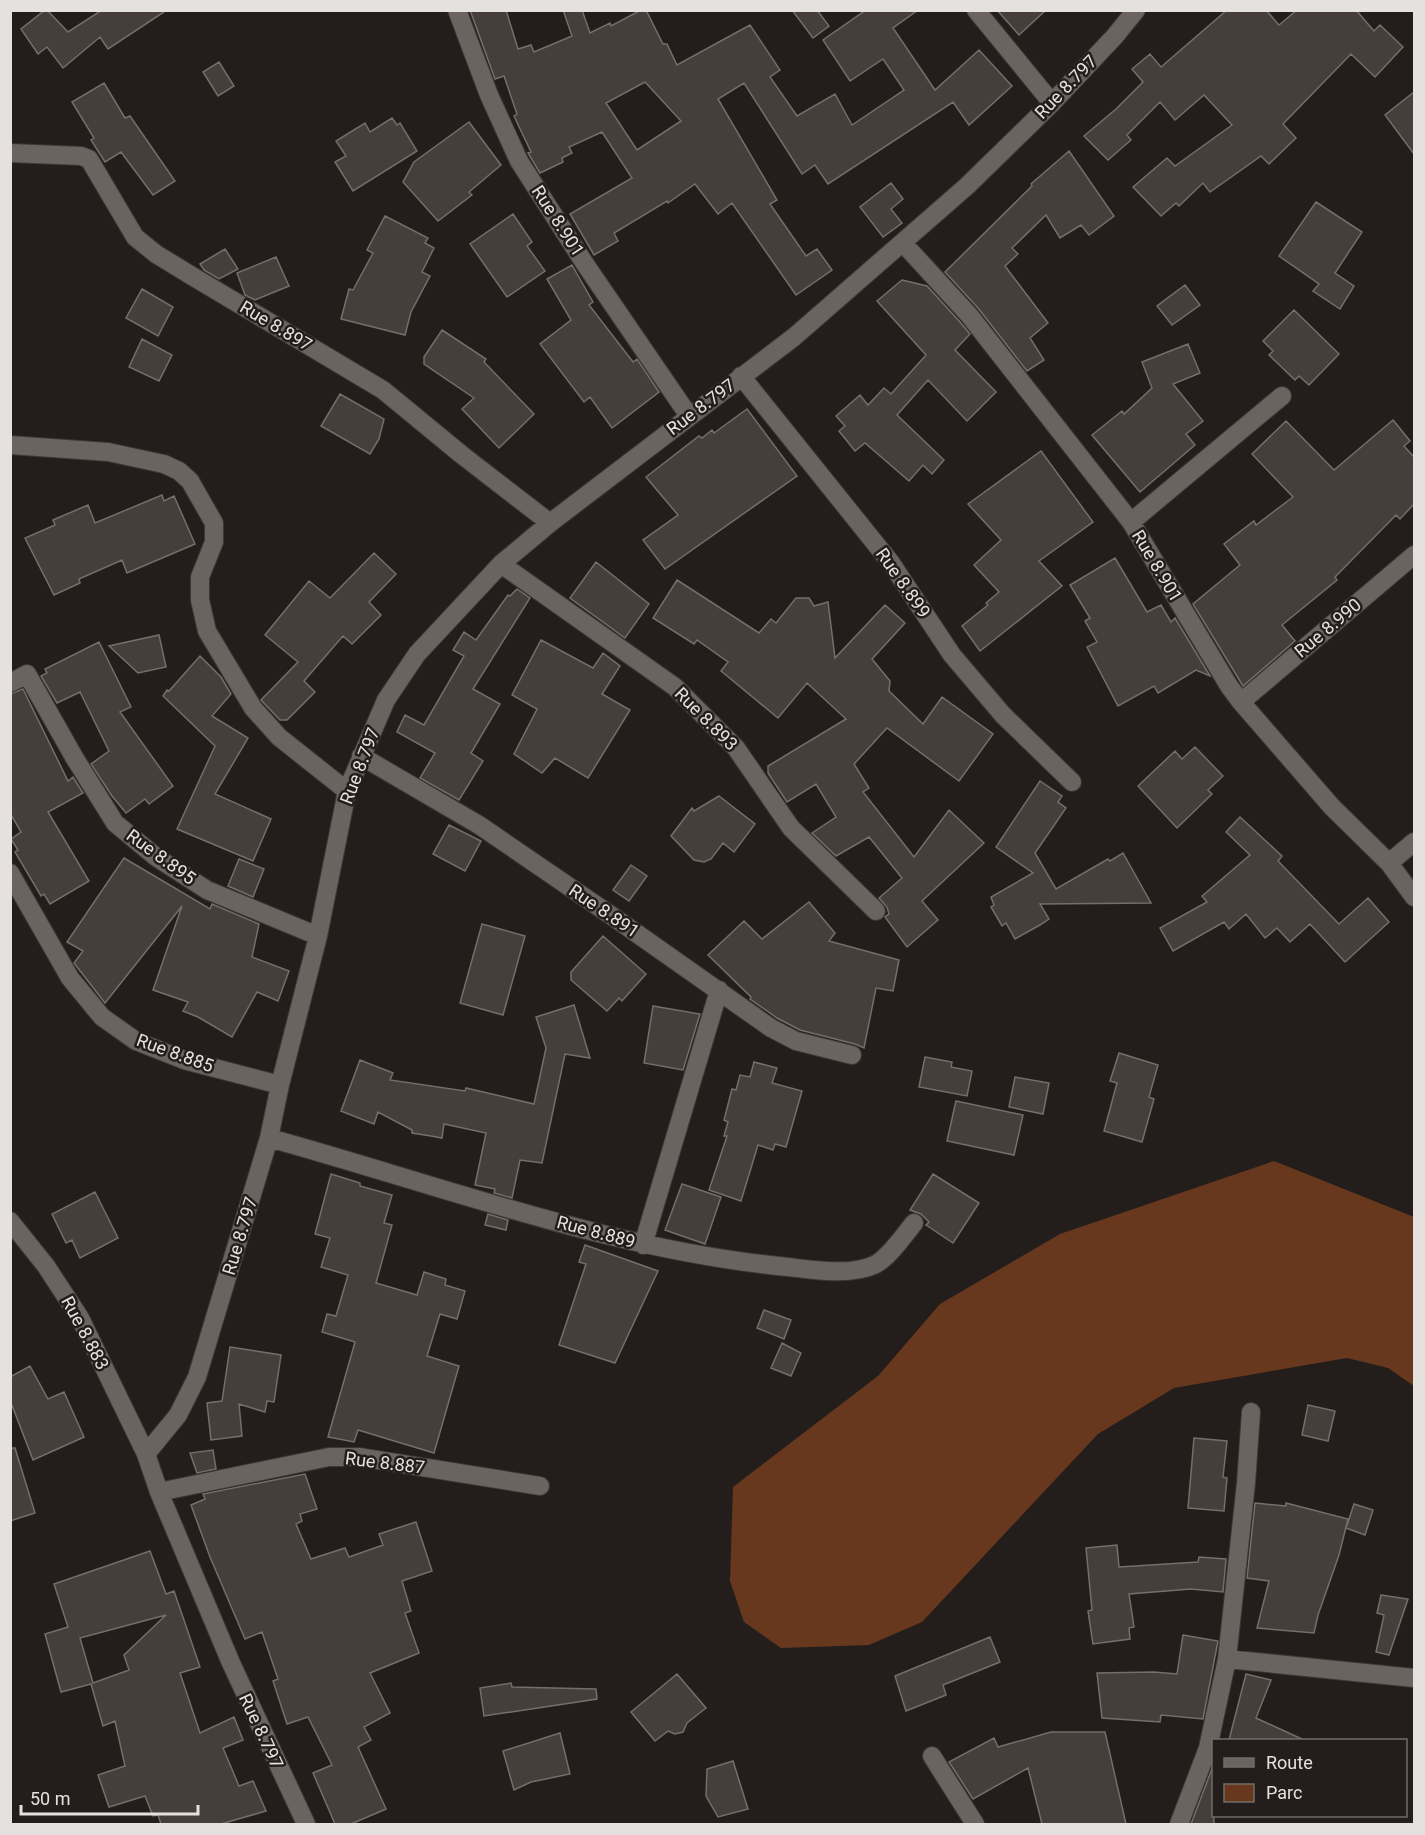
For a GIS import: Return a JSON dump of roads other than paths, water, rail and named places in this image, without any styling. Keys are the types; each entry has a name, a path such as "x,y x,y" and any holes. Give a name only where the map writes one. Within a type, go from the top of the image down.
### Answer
{"street":[{"name":"Rue 8.901","path":"458,10 489,96 519,161 585,264 689,416"},
{"path":"976,10 1052,103"},
{"name":"Rue 8.797","path":"306,1824 231,1664 159,1492 146,1454 178,1415 197,1377 269,1138 280,1085 318,936 347,791 386,699 417,654 501,564 550,523 794,337 903,243 967,186 1052,103 1115,36 1136,10"},
{"name":"Rue 8.897","path":"10,153 81,156 89,159 135,237 156,254 383,390 550,523"},
{"name":"Rue 8.901","path":"903,243 969,315 1131,522 1229,686 1241,702 1332,807 1389,863 1414,897"},
{"name":"Rue 8.899","path":"741,376 891,563 952,655 1003,715 1072,782"},
{"path":"1131,522 1282,396"},
{"path":"10,445 108,452 164,464 179,471 190,481 214,524 214,542 200,577 200,600 207,631 253,708 279,737 347,791"},
{"name":"Rue 8.990","path":"1241,702 1414,555"},
{"name":"Rue 8.893","path":"501,564 675,687 736,748 791,828 876,911"},
{"name":"Rue 8.895","path":"10,682 27,674 115,823 156,857 207,890 318,936"},
{"name":"Rue 8.891","path":"361,756 479,825 771,1028 796,1041 852,1055"},
{"path":"1389,863 1414,842"},
{"name":"Rue 8.885","path":"10,873 70,978 102,1017 136,1041 184,1060 280,1085"},
{"path":"643,1245 719,990"},
{"name":"Rue 8.889","path":"269,1138 643,1245 757,1264 816,1270 854,1270 875,1265 914,1223"},
{"name":"Rue 8.883","path":"10,1221 46,1266 80,1318 146,1454"},
{"path":"1179,1824 1208,1748 1227,1659 1246,1483 1251,1412"},
{"name":"Rue 8.887","path":"159,1492 329,1457 359,1457 540,1486"},
{"path":"1227,1659 1414,1678"},
{"path":"932,1756 975,1824"}]}
